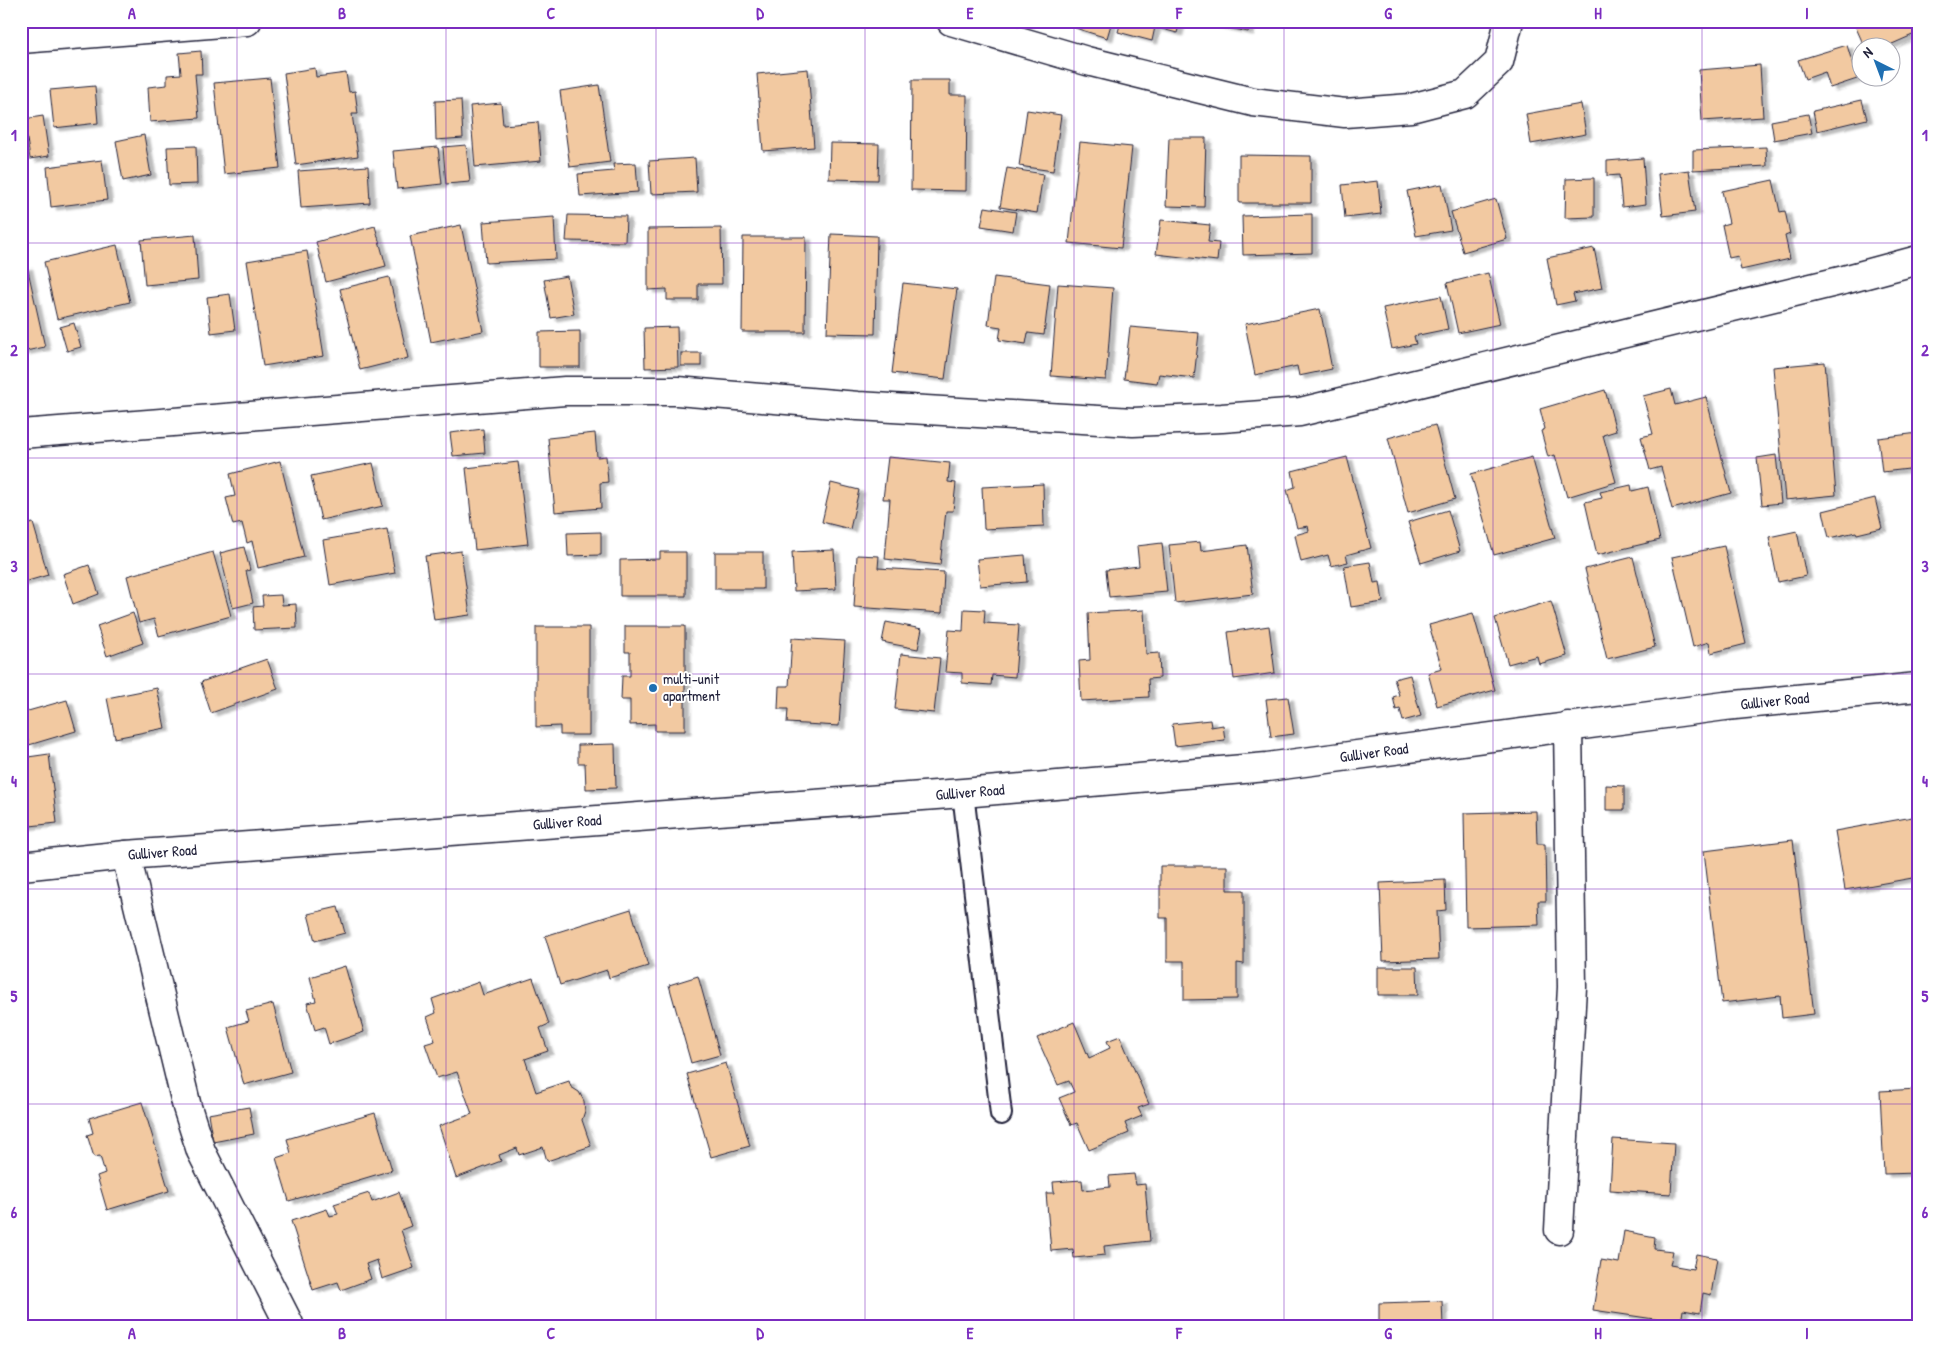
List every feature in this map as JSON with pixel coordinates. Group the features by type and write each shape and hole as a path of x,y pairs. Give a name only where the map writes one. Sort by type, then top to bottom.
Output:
{"street":[{"path":"21,39 247,21"},
{"path":"951,21 1087,61 1253,102 1345,113 1410,108 1465,94 1499,62 1509,21"},
{"path":"21,434 565,391 677,391 858,406 1133,422 1300,412 1844,280 1918,260"},
{"name":"Gulliver Road","path":"21,866 126,855 963,793 1268,767 1725,706 1918,687"},
{"path":"1559,1230 1572,987 1568,726"},
{"path":"126,855 187,1107 201,1151 289,1324"}],"lane":[{"path":"963,793 1001,1114"}],"building":[{"path":"1077,21 1112,21 1107,38 1075,28"},
{"path":"1121,21 1180,21 1177,33 1155,27 1152,41 1118,32"},
{"path":"1211,21 1251,21 1248,32 1211,24"},
{"path":"1853,21 1912,21 1917,33 1902,40 1902,38 1861,38"},
{"path":"1847,45 1852,62 1852,81 1830,88 1825,72 1805,79 1798,60"},
{"path":"201,51 202,74 195,74 199,118 150,122 148,87 167,85 167,75 181,74 179,53"},
{"path":"1760,65 1763,117 1702,121 1699,70"},
{"path":"315,68 316,77 346,73 349,92 355,91 358,114 352,114 358,156 296,165 284,73"},
{"path":"808,69 814,147 763,151 757,74"},
{"path":"270,78 280,168 224,174 214,83"},
{"path":"912,80 950,80 950,95 967,95 966,191 911,190"},
{"path":"599,85 610,162 570,167 560,91"},
{"path":"95,86 98,123 54,128 50,90"},
{"path":"461,100 463,138 436,140 435,101"},
{"path":"1862,100 1867,119 1817,131 1813,111"},
{"path":"501,103 503,125 538,122 541,161 475,167 470,106"},
{"path":"1581,104 1586,134 1531,144 1526,114"},
{"path":"1027,110 1061,115 1053,171 1019,166"},
{"path":"1808,114 1812,133 1774,140 1771,121"},
{"path":"43,116 49,156 30,159 24,119"},
{"path":"144,135 151,175 123,181 116,141"},
{"path":"1169,138 1206,138 1204,207 1166,206"},
{"path":"1080,142 1132,147 1121,248 1069,243"},
{"path":"830,143 879,144 878,180 829,179"},
{"path":"466,145 470,182 446,184 443,147"},
{"path":"196,146 197,184 169,185 167,147"},
{"path":"438,147 442,184 397,189 393,151"},
{"path":"1766,147 1767,166 1693,170 1693,150"},
{"path":"1239,155 1311,156 1311,203 1239,203"},
{"path":"695,158 697,192 651,194 649,161"},
{"path":"1643,158 1646,204 1622,207 1619,175 1607,176 1607,161"},
{"path":"102,160 107,200 51,207 47,167"},
{"path":"636,163 638,192 580,196 578,174 614,171 613,164"},
{"path":"368,166 370,203 301,208 298,171"},
{"path":"1007,168 1043,174 1037,213 1000,207"},
{"path":"1689,170 1695,212 1663,216 1658,174"},
{"path":"1594,178 1594,217 1565,218 1566,179"},
{"path":"1773,180 1780,212 1785,211 1790,234 1785,236 1790,259 1741,270 1738,256 1729,258 1722,225 1729,223 1722,191"},
{"path":"1378,181 1381,214 1345,218 1342,185"},
{"path":"1442,184 1451,230 1416,236 1407,191"},
{"path":"1496,199 1507,239 1463,252 1451,212"},
{"path":"985,207 1016,212 1013,231 981,226"},
{"path":"1312,214 1312,253 1243,255 1242,216"},
{"path":"568,215 626,216 625,242 566,241"},
{"path":"554,217 556,259 486,263 483,222"},
{"path":"1161,220 1210,225 1208,242 1219,243 1217,261 1156,254"},
{"path":"461,225 483,331 431,342 410,236"},
{"path":"375,226 386,266 326,282 316,242"},
{"path":"721,228 722,284 698,284 698,300 667,300 667,289 648,290 648,229"},
{"path":"831,234 877,236 875,334 827,333"},
{"path":"195,235 198,280 145,285 141,240"},
{"path":"743,237 806,237 805,332 742,332"},
{"path":"117,245 130,302 57,319 44,262"},
{"path":"1594,248 1602,288 1573,294 1575,301 1556,305 1547,258"},
{"path":"307,251 324,356 263,366 247,261"},
{"path":"27,266 45,347 21,352 21,268"},
{"path":"1488,273 1500,324 1458,333 1447,283"},
{"path":"567,276 574,314 551,318 544,280"},
{"path":"389,277 408,358 360,370 340,289"},
{"path":"994,277 1050,284 1044,335 1028,333 1026,344 999,340 1001,327 988,325"},
{"path":"903,283 957,289 945,379 892,373"},
{"path":"1058,284 1113,288 1106,380 1051,376"},
{"path":"230,294 235,330 211,333 207,297"},
{"path":"1441,296 1448,329 1414,336 1416,344 1392,349 1383,308"},
{"path":"1320,309 1332,369 1299,376 1297,366 1255,375 1245,324"},
{"path":"74,323 81,347 67,351 60,327"},
{"path":"677,327 678,367 645,368 644,328"},
{"path":"1130,327 1199,333 1194,378 1159,374 1157,383 1124,379"},
{"path":"580,331 580,367 539,367 539,332"},
{"path":"681,353 701,353 701,366 681,366"},
{"path":"1825,362 1836,495 1785,500 1773,367"},
{"path":"1671,389 1675,405 1706,397 1731,493 1672,509 1661,467 1650,470 1641,437 1653,434 1643,396"},
{"path":"1605,390 1616,431 1603,435 1616,482 1567,497 1555,455 1548,457 1541,431 1545,429 1540,409"},
{"path":"1435,425 1455,499 1408,513 1388,438"},
{"path":"483,429 485,453 453,456 450,433"},
{"path":"595,433 597,457 606,456 608,482 600,483 601,508 555,512 548,438"},
{"path":"1918,433 1918,468 1882,472 1878,438"},
{"path":"1776,455 1781,503 1762,505 1757,458"},
{"path":"888,457 950,463 948,482 956,483 953,511 946,511 940,565 885,559 890,499 883,499"},
{"path":"1347,457 1371,548 1346,555 1348,562 1331,566 1328,555 1301,562 1295,535 1309,531 1308,526 1297,528 1287,490 1295,487 1292,471"},
{"path":"1532,457 1555,538 1494,555 1471,474"},
{"path":"280,461 304,557 258,568 252,541 247,543 242,523 233,525 226,498 235,496 230,474"},
{"path":"518,462 528,544 475,550 466,468"},
{"path":"373,463 383,506 321,520 311,476"},
{"path":"831,483 859,490 850,529 822,522"},
{"path":"1043,484 1044,526 984,529 982,487"},
{"path":"1631,485 1632,491 1648,487 1660,540 1597,555 1585,502 1602,498 1600,492"},
{"path":"1875,498 1882,528 1829,538 1823,511"},
{"path":"1448,510 1460,551 1421,563 1408,522"},
{"path":"33,523 48,575 21,583 21,526"},
{"path":"387,529 395,573 330,585 323,540"},
{"path":"1797,531 1806,576 1778,582 1769,537"},
{"path":"601,532 601,555 568,556 567,533"},
{"path":"1200,542 1201,551 1247,545 1253,594 1175,603 1169,545"},
{"path":"1162,543 1167,592 1109,597 1106,570 1139,566 1137,546"},
{"path":"1724,546 1746,644 1711,653 1709,642 1693,647 1672,557"},
{"path":"244,547 250,570 246,571 253,603 233,608 220,553"},
{"path":"834,550 836,589 794,591 792,552"},
{"path":"461,551 470,615 434,620 425,556"},
{"path":"213,552 231,616 159,636 154,619 139,623 127,576"},
{"path":"660,552 686,552 686,596 620,596 620,560 660,559"},
{"path":"715,552 763,552 763,589 715,589"},
{"path":"857,555 879,556 878,568 944,572 942,613 854,607"},
{"path":"1025,555 1027,582 980,586 977,559"},
{"path":"1633,557 1655,647 1607,659 1585,569"},
{"path":"1370,562 1374,583 1380,582 1383,602 1351,607 1344,566"},
{"path":"89,565 99,594 73,604 63,574"},
{"path":"281,595 282,605 296,604 297,628 254,630 253,607 263,606 262,596"},
{"path":"1551,601 1567,656 1539,664 1537,656 1508,664 1495,618"},
{"path":"964,609 985,610 984,623 1019,625 1015,677 992,675 991,685 962,683 962,673 945,672 949,630 963,631"},
{"path":"1144,610 1146,654 1159,653 1160,678 1148,679 1149,697 1081,701 1079,661 1090,660 1088,613"},
{"path":"133,613 143,643 107,656 97,626"},
{"path":"1473,613 1495,690 1437,706 1428,673 1442,669 1429,625"},
{"path":"886,622 922,629 918,649 882,642"},
{"name":"multi-unit apartment","path":"625,626 685,626 685,731 655,731 655,724 630,725 630,700 621,700 622,676 630,676 630,652 625,652"},
{"path":"1269,626 1275,673 1234,679 1228,632"},
{"path":"536,627 589,627 589,735 560,735 560,726 536,727"},
{"path":"792,638 845,641 839,726 787,723 788,709 778,709 779,686 789,686"},
{"path":"901,654 940,658 934,713 895,709"},
{"path":"267,659 278,689 211,713 201,682"},
{"path":"1410,675 1421,716 1403,721 1400,709 1396,710 1393,697 1399,695 1394,679"},
{"path":"157,688 165,728 115,738 107,698"},
{"path":"1288,697 1294,734 1271,737 1266,699"},
{"path":"67,700 76,731 29,745 21,713"},
{"path":"1210,720 1211,727 1223,725 1225,740 1175,746 1172,724"},
{"path":"615,744 616,788 586,789 585,763 578,763 578,745"},
{"path":"49,754 57,823 21,827 21,758"},
{"path":"1606,785 1624,786 1624,810 1606,810"},
{"path":"1536,811 1537,844 1545,844 1546,901 1538,901 1539,925 1466,927 1464,813"},
{"path":"1918,816 1918,877 1845,890 1835,831"},
{"path":"1793,840 1814,1014 1782,1018 1780,996 1722,1003 1704,851"},
{"path":"1160,866 1227,866 1227,890 1244,890 1244,964 1237,963 1237,999 1184,1000 1184,961 1167,961 1167,918 1160,918"},
{"path":"1445,880 1446,910 1437,911 1439,959 1383,961 1380,883"},
{"path":"338,907 345,933 315,941 308,914"},
{"path":"631,909 648,966 609,978 607,970 560,985 545,936"},
{"path":"345,966 364,1032 329,1044 324,1027 315,1030 307,1003 316,1001 310,977"},
{"path":"1378,967 1417,967 1418,995 1378,995"},
{"path":"698,976 720,1055 691,1063 669,985"},
{"path":"533,978 549,1024 540,1028 548,1051 525,1059 536,1092 569,1081 571,1087 579,1092 584,1101 585,1111 582,1120 591,1146 547,1161 543,1147 519,1155 517,1148 499,1155 501,1161 456,1178 439,1126 472,1114 457,1072 437,1078 425,1044 435,1041 427,1017 436,1013 432,999 479,982 483,995"},
{"path":"273,1004 291,1072 244,1085 228,1027 249,1021 246,1011"},
{"path":"1074,1022 1089,1058 1110,1048 1107,1041 1120,1036 1149,1104 1138,1108 1142,1116 1125,1123 1129,1133 1089,1150 1077,1123 1071,1125 1059,1098 1074,1092 1069,1081 1058,1085 1037,1038"},
{"path":"726,1063 750,1146 711,1157 687,1074"},
{"path":"1918,1089 1918,1173 1884,1174 1880,1091"},
{"path":"142,1102 169,1191 107,1210 97,1176 105,1173 100,1156 94,1157 87,1135 93,1133 89,1118"},
{"path":"249,1107 254,1134 213,1142 208,1114"},
{"path":"375,1113 392,1170 289,1201 276,1158 291,1153 287,1139"},
{"path":"1613,1139 1674,1143 1671,1194 1610,1190"},
{"path":"1134,1174 1136,1185 1145,1184 1150,1241 1104,1246 1105,1255 1074,1258 1073,1249 1051,1251 1046,1193 1054,1193 1053,1182 1082,1180 1083,1190 1110,1187 1109,1176"},
{"path":"399,1192 411,1226 401,1230 414,1268 382,1279 377,1260 366,1264 371,1279 341,1290 338,1282 313,1290 291,1221 327,1209 330,1216 338,1214 334,1204 369,1193 372,1202"},
{"path":"1624,1231 1655,1237 1654,1249 1673,1251 1670,1265 1693,1269 1696,1254 1717,1258 1711,1295 1703,1293 1700,1313 1683,1310 1681,1323 1593,1310 1601,1260 1619,1263"},
{"path":"1442,1301 1443,1326 1379,1326 1379,1303"}],"place":[{"name":"multi-unit apartment","path":"653,688"}]}
